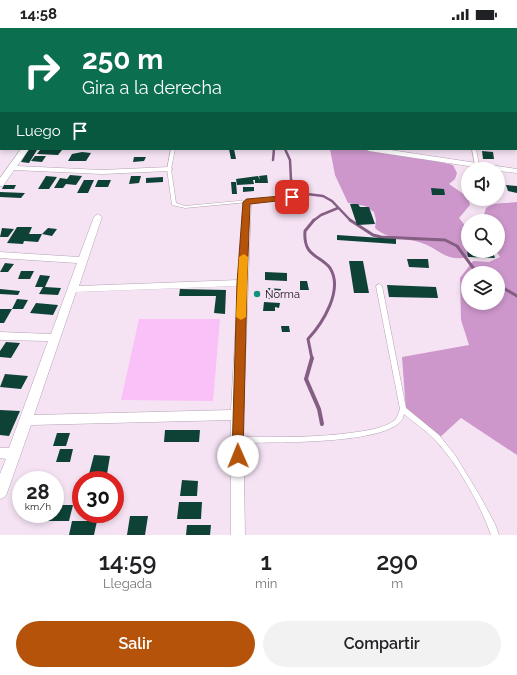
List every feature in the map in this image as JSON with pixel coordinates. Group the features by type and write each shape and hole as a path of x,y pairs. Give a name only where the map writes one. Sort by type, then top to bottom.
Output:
{"street":[{"path":"0,184 24,150"},
{"path":"375,150 461,163"},
{"path":"12,168 102,172 170,170"},
{"path":"505,169 517,171"},
{"path":"238,535 237,416 242,283 247,202"},
{"path":"0,493 98,217"},
{"path":"0,255 82,260"},
{"path":"72,289 242,283"},
{"path":"0,336 55,338"},
{"path":"26,420 237,416"},
{"path":"0,453 14,454"}],"lane":[{"path":"174,150 170,170 174,204 185,207 292,197"},
{"path":"474,150 476,162"},
{"path":"237,440 354,436 393,425 399,421 403,410 379,286"},
{"path":"403,410 436,437 448,451 482,507 495,535"}],"shaded area":[{"path":"330,150 389,150 453,165 457,173 455,179 449,184 461,192 461,206 469,206 459,218 461,220 461,258 444,255 430,247 414,241 387,235 375,228 376,220 374,212 365,206 348,203 335,175"},
{"path":"517,202 517,455 461,418 437,440 406,411 402,357 469,345 461,320 460,278 461,277 461,310 505,310 505,266 469,266 473,261 489,262 498,258 505,258 505,214 484,214 486,208 490,206 505,206 505,203"},
{"path":"139,319 220,319 213,401 121,400"}],"building":[{"path":"28,150 37,150 29,163 21,162"},
{"path":"40,150 62,150 58,155 37,154"},
{"path":"229,150 234,150 236,159 231,159"},
{"path":"482,151 493,152 494,159 483,159"},
{"path":"82,152 91,153 86,161 68,161 72,154"},
{"path":"35,156 46,156 42,162 31,161"},
{"path":"134,157 146,157 144,161 133,162"},
{"path":"70,175 82,176 76,185 66,184 63,188 54,188 60,178 67,179"},
{"path":"267,175 268,183 255,183 255,180 253,180 254,184 237,185 236,179 258,176 260,180 259,176"},
{"path":"46,176 57,177 49,189 38,189"},
{"path":"131,176 141,176 139,183 129,184"},
{"path":"163,177 163,182 146,183 146,178"},
{"path":"84,180 94,180 88,193 77,193"},
{"path":"98,180 111,180 108,187 95,187"},
{"path":"231,182 236,182 237,194 232,194"},
{"path":"4,185 16,185 14,189 2,189"},
{"path":"506,185 517,186 517,193 508,191"},
{"path":"243,187 254,187 254,191 243,192"},
{"path":"431,188 444,189 445,195 432,195"},
{"path":"0,192 25,193 21,198 0,197"},
{"path":"350,204 358,204 360,207 369,207 375,224 357,225"},
{"path":"17,227 32,227 29,234 42,234 38,242 24,241 23,244 7,243"},
{"path":"2,228 14,229 8,237 0,237"},
{"path":"48,228 57,229 52,236 42,234"},
{"path":"337,235 396,239 396,244 337,240"},
{"path":"407,259 428,259 429,268 409,267"},
{"path":"349,261 363,261 369,293 354,293"},
{"path":"5,263 14,264 8,272 0,272"},
{"path":"21,271 34,271 30,279 18,279"},
{"path":"265,272 287,273 287,281 265,280"},
{"path":"40,275 50,276 45,287 61,288 58,295 39,294 43,287 35,287"},
{"path":"300,281 307,281 309,290 300,290"},
{"path":"387,285 436,287 438,298 389,297"},
{"path":"268,288 281,289 281,291 277,291 276,294 274,294 273,299 267,299"},
{"path":"0,289 20,291 18,295 0,294"},
{"path":"180,289 226,290 225,314 214,313 216,296 179,296"},
{"path":"17,299 28,300 23,309 12,309"},
{"path":"264,302 280,303 279,308 275,307 275,311 263,311"},
{"path":"36,303 58,305 53,315 30,313"},
{"path":"0,309 12,309 4,323 0,323"},
{"path":"281,326 289,326 290,332 282,332"},
{"path":"6,342 20,343 11,358 0,357 0,351"},
{"path":"5,374 28,376 21,389 0,387"},
{"path":"0,410 20,411 9,436 0,435"},
{"path":"165,430 200,430 199,442 164,442"},
{"path":"57,433 70,433 66,446 53,446"},
{"path":"60,449 73,449 70,462 56,462"},
{"path":"94,455 110,456 108,471 90,471"},
{"path":"182,480 198,481 197,496 180,496"},
{"path":"179,502 202,502 201,519 177,519"},
{"path":"64,505 72,505 69,521 64,521"},
{"path":"130,516 148,516 145,535 127,535"},
{"path":"72,521 72,523 97,523 94,535 69,535"},
{"path":"187,525 211,525 210,535 186,535"}],"waterway":[{"path":"273,160 274,150"},
{"path":"285,150 290,160 291,180 307,194 323,196 332,201 350,220"},
{"path":"313,221 321,215 338,208"},
{"path":"350,220 373,235 381,237 445,240 457,246 472,266"},
{"path":"312,358 308,339 314,333 330,306 334,286 334,277 330,268 309,251 305,240 305,231 313,221"},
{"path":"505,289 517,296"},
{"path":"312,358 306,379 319,409 322,424"}],"slow traffic":[{"path":"241,317 244,257"}],"place":[{"name":"Norma","path":"257,294"}],"route":[{"path":"238,456 237,425 242,283 247,202 292,197"}]}
